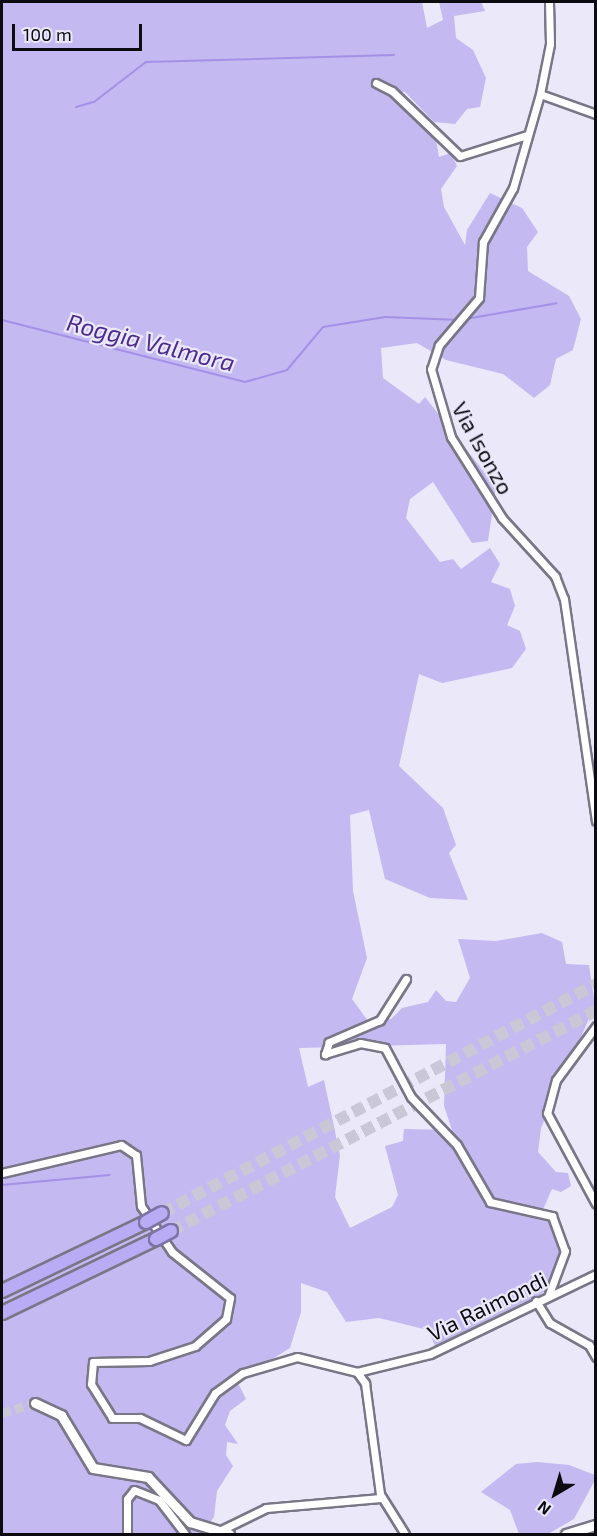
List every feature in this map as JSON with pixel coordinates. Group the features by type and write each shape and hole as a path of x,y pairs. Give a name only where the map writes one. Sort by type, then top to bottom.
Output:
{"highway":[{"path":"2,1291 162,1213"},
{"path":"2,1313 171,1231"}],"main road":[{"path":"34,1402 61,1415 93,1468 148,1477 190,1522 216,1533 229,1534"},
{"path":"566,1534 596,1525"}],"street":[{"name":"Via Isonzo","path":"549,2 550,44 540,94 513,188 483,242 479,298 435,352 432,383 451,436 489,498 555,576 573,641 582,736 596,821"},
{"path":"376,83 392,91 460,156 527,135"},
{"path":"540,94 596,114"},
{"path":"406,979 380,1020 329,1042 325,1054 360,1043 385,1048 411,1097 457,1145 490,1202 552,1216 565,1251 549,1294"},
{"path":"596,1026 556,1080 548,1113 596,1204"},
{"path":"2,1173 109,1147 129,1149 138,1165 141,1206 172,1252 230,1298 226,1319 195,1346 149,1360 93,1362 91,1384 112,1418 140,1418 186,1440 221,1386 252,1369 297,1357 357,1372 364,1383 381,1498 405,1534"},
{"name":"Via Raimondi","path":"357,1372 428,1355 549,1294 596,1274"},
{"path":"536,1301 550,1323 590,1345 596,1357"},
{"path":"127,1534 127,1499 134,1490 159,1500 185,1534"},
{"path":"216,1533 266,1508 381,1498"}],"shaded area":[{"path":"2,2 422,2 427,28 443,20 439,2 481,2 485,11 454,16 456,38 473,50 486,78 480,107 467,109 455,124 434,122 405,92 382,91 401,100 436,140 439,157 451,153 457,166 441,189 444,207 465,245 467,230 490,193 522,208 538,232 527,247 528,271 569,296 581,319 573,350 556,359 550,385 534,398 503,374 446,360 417,343 381,348 383,378 419,404 425,397 496,487 488,541 472,543 433,482 410,499 406,518 440,562 453,559 461,569 490,548 500,564 491,582 510,589 515,606 507,625 520,631 526,649 512,668 442,683 419,674 399,766 443,808 456,845 449,853 468,900 430,898 385,879 369,810 350,815 353,891 367,958 352,999 368,1021 391,1019 402,1008 428,1002 436,990 446,1001 456,1002 470,978 458,939 496,941 542,933 562,942 566,964 589,965 595,1005 541,1128 538,1152 556,1172 568,1173 571,1186 561,1192 552,1189 541,1214 556,1227 561,1255 547,1290 496,1324 436,1348 428,1330 379,1318 346,1322 327,1292 301,1283 301,1312 290,1348 237,1381 246,1399 230,1411 225,1425 238,1444 227,1442 226,1455 233,1466 217,1491 214,1517 202,1534 2,1534","holes":["446,1044 444,1106 452,1130 404,1129 403,1141 385,1146 398,1195 392,1207 350,1228 335,1197 340,1155 324,1080 308,1087 299,1048"]},
{"path":"537,1462 569,1465 595,1475 595,1480 574,1519 548,1534 519,1534 510,1510 481,1492 516,1464"}],"waterway":[{"path":"76,107 94,102 146,62 394,55"},
{"name":"Roggia Valmora","path":"2,320 245,382 287,370 323,327 385,317 460,320 557,303"},
{"path":"2,1185 110,1175"}],"tunnel":[{"path":"162,1213 596,984"},
{"path":"171,1231 596,1011"},
{"path":"2,1413 35,1403"}]}
